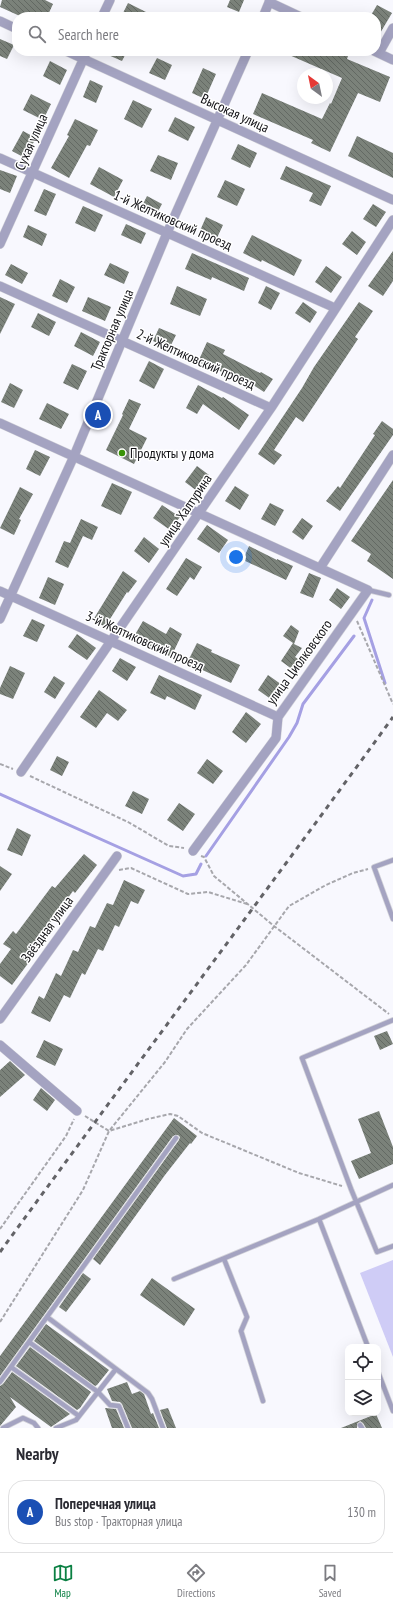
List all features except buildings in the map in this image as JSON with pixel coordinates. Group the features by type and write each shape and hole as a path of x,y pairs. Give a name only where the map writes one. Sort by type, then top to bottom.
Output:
{"street":[{"path":"104,12 110,0"},
{"path":"265,12 270,1 291,12"},
{"path":"0,21 12,26"},
{"path":"381,45 393,28"},
{"path":"381,54 393,60"},
{"name":"Сухая улица","path":"0,244 85,56"},
{"name":"Высокая улица","path":"87,56 219,121 393,200"},
{"name":"Тракторная улица","path":"0,619 74,456 168,233 219,121 246,56"},
{"name":"1-й Желтиковский проезд","path":"0,158 335,308"},
{"name":"улица Халтурина","path":"21,772 112,642 271,408 393,220"},
{"name":"2-й Желтиковский проезд","path":"0,286 271,408"},
{"path":"0,423 368,590"},
{"path":"320,568 393,455"},
{"name":"улица Циолковского","path":"193,851 276,738 278,717 368,590"},
{"name":"3-й Желтиковский проезд","path":"0,591 278,717"},
{"name":"Звёздная улица","path":"0,1019 117,856"},
{"path":"0,1045 77,1111"}],"lane":[{"path":"368,590 390,595"},
{"path":"393,860 374,867 393,919"},
{"path":"393,1020 302,1058 356,1202 377,1252 393,1246"},
{"path":"0,1382 176,1138"},
{"path":"174,1279 319,1219 393,1185"},
{"path":"319,1219 367,1344"},
{"path":"224,1259 247,1317 241,1331 263,1401"},
{"path":"47,1317 148,1393 152,1399 163,1428"},
{"path":"29,1342 98,1392 110,1405 120,1406 128,1428"},
{"path":"11,1367 79,1416"},
{"path":"56,1428 76,1420 116,1369"},
{"path":"381,1380 393,1411"},
{"path":"3,1428 23,1418 34,1423 38,1428"}],"path":[{"path":"359,614 357,621 393,704"},
{"path":"0,764 21,772 128,822 169,846 189,849 204,857 214,876 274,926 393,1017"},
{"path":"0,1322 83,1190 109,1131 165,1062 187,1029 246,965 290,906 326,885 346,876 374,867"},
{"path":"106,872 130,868 188,894 208,892 248,904"},
{"path":"0,1229 66,1136 77,1111 109,1131 170,1114 178,1116 202,1133 299,1173 351,1189"}],"shaded area":[{"path":"393,1260 393,1357 360,1273"}],"waterway":[{"path":"372,600 364,618 385,683"},
{"path":"206,856 289,737 297,723 303,704 354,636"},
{"path":"0,794 183,876 196,874 201,864"}],"railway":[{"path":"0,1252 393,717"}],"place":[{"name":"Поперечная улица","path":"98,415"},
{"name":"Продукты у дома","path":"122,453"}]}
